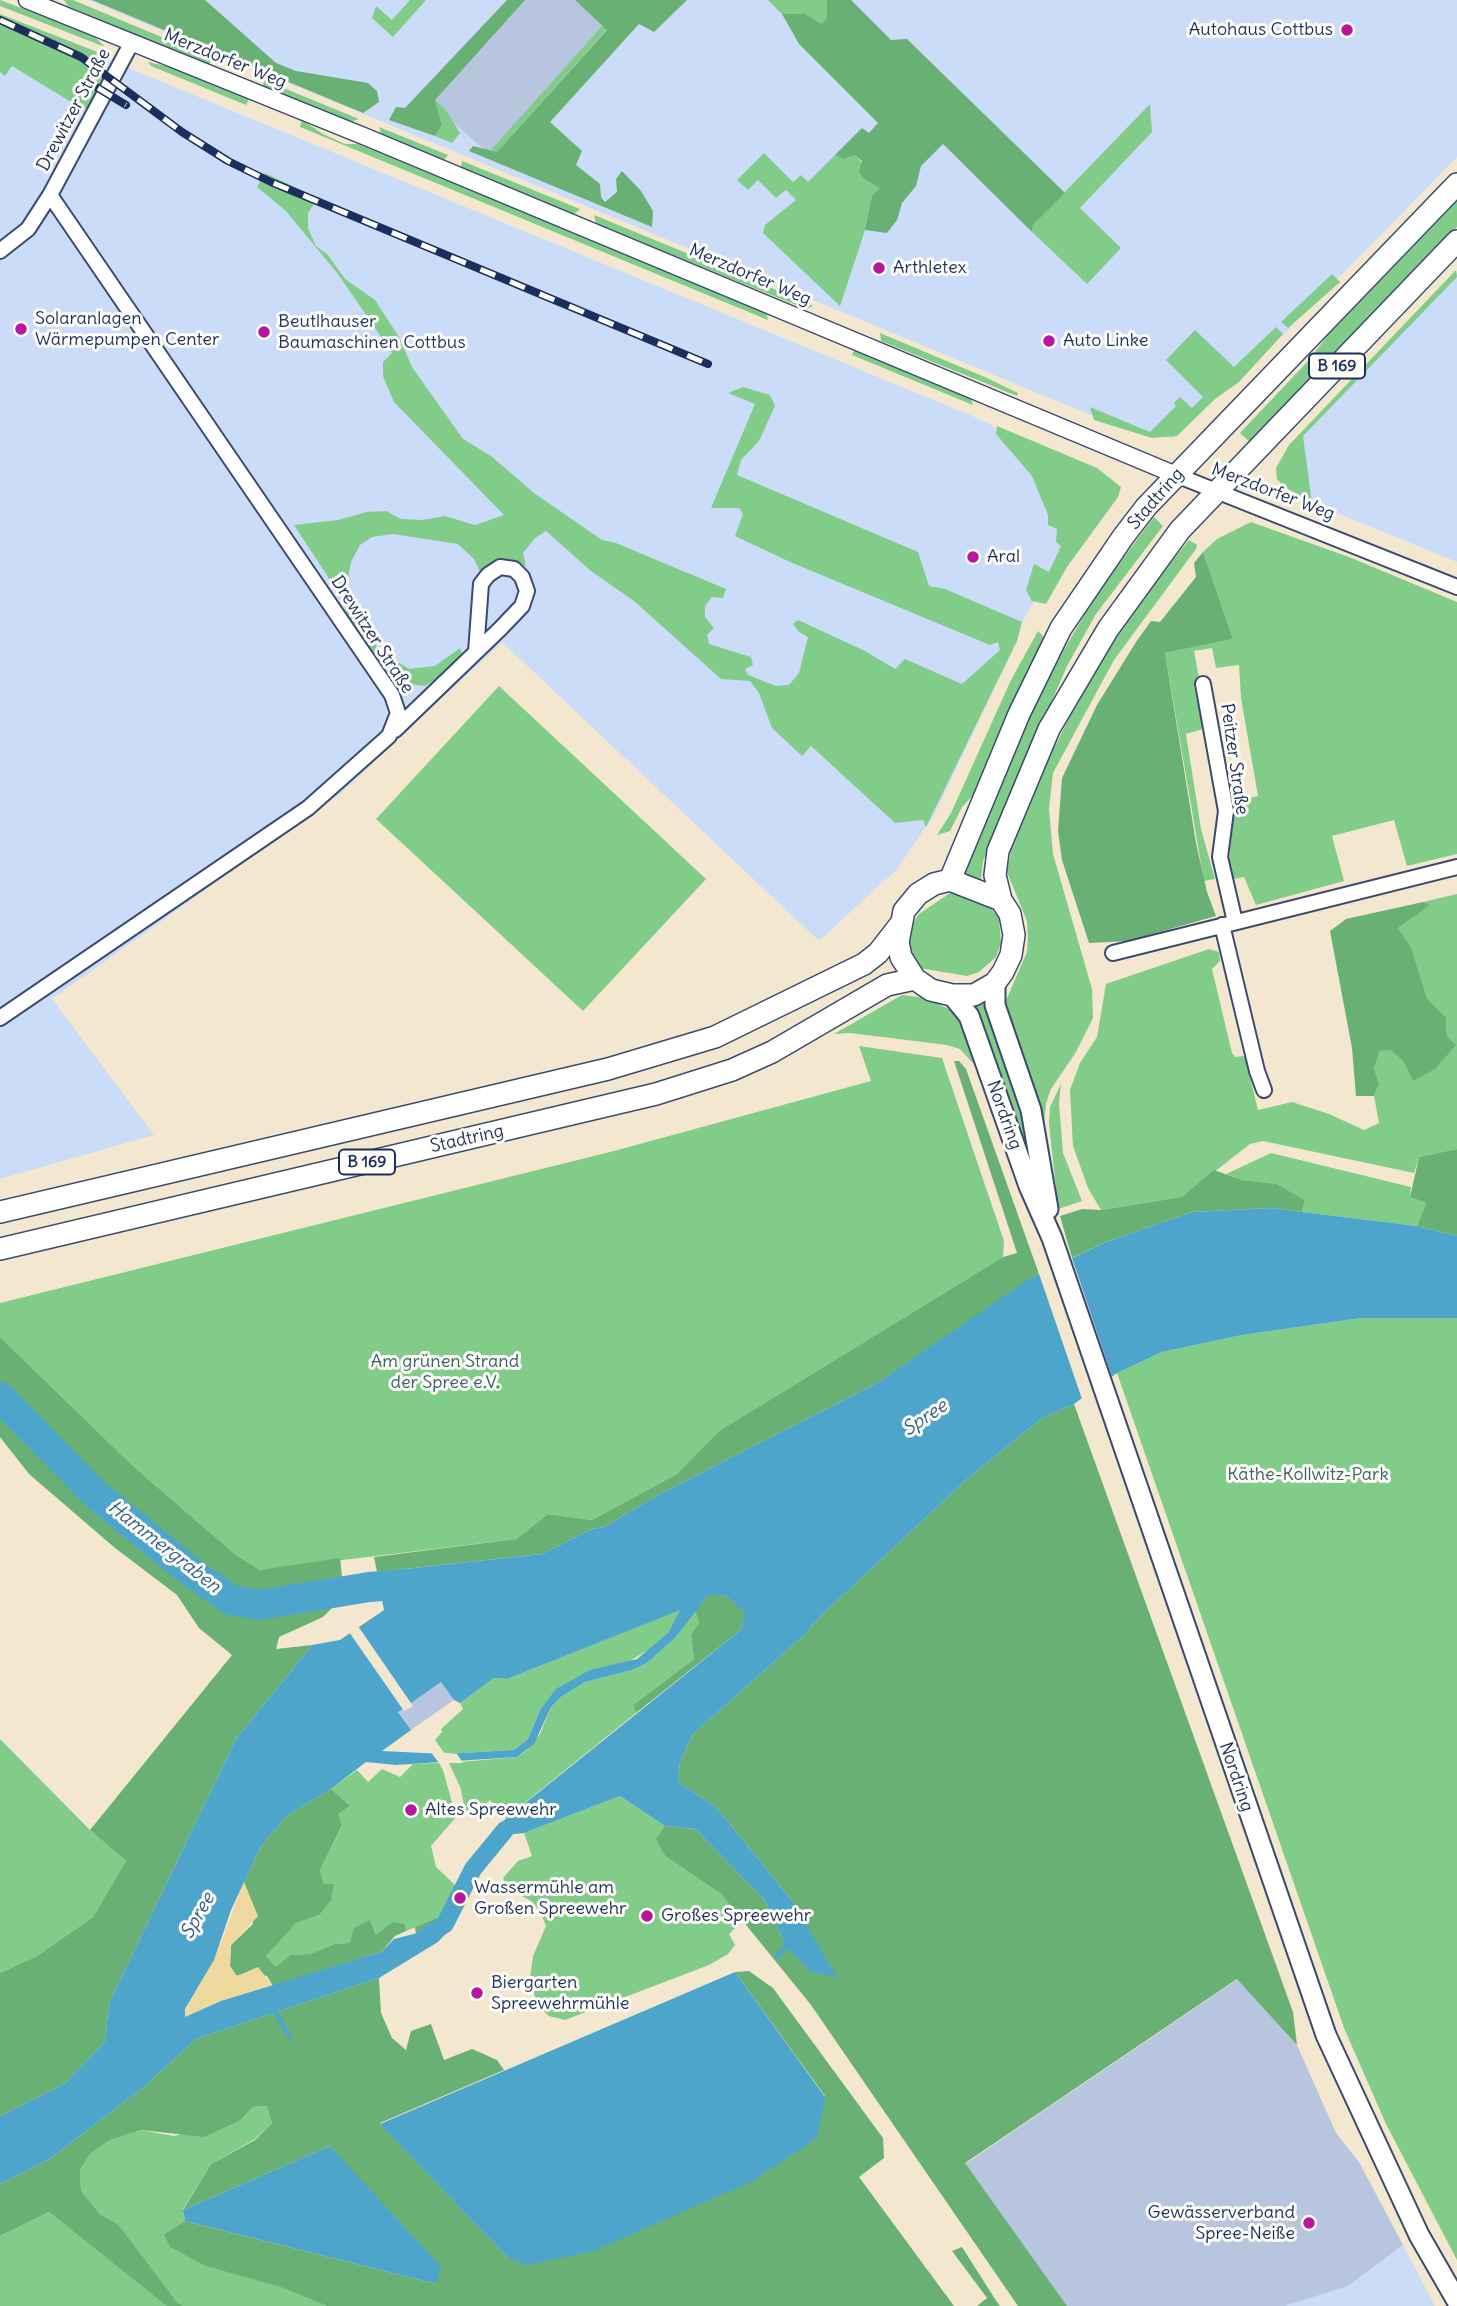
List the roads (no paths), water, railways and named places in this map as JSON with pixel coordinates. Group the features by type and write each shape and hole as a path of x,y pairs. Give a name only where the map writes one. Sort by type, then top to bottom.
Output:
{"main road":[{"name":"Stadtring","path":"0,1212 608,1069 715,1037 864,964 878,953 899,926 904,911 918,894 934,884 950,880 1019,714 1060,628 1146,507 1457,184"},
{"name":"B 169","path":"995,983 1011,955 1014,935 1010,914 1001,900 995,876 998,851 1049,729 1108,629 1181,530 1457,241"},
{"path":"950,880 1001,900"},
{"path":"899,926 901,957 915,979 931,990 952,995 974,995 995,983"},
{"name":"Stadtring","path":"0,1250 656,1094 742,1065 831,1020 887,985 915,979"},
{"name":"Nordring","path":"995,983 995,1005 1031,1110 1052,1238"},
{"name":"Nordring","path":"952,995 969,1016 1029,1186 1052,1238 1326,2035 1419,2235 1457,2301"}],"street":[{"name":"Merzdorfer Weg","path":"27,0 788,312 1217,492 1457,587"},
{"name":"Drewitzer Straße","path":"0,251 28,229 50,195 132,42"},
{"name":"Drewitzer Straße","path":"50,195 392,695 398,713 389,736"},
{"path":"0,1018 308,808 389,736 476,652 522,606 527,591 522,577 514,569 500,567 481,584 476,652"},
{"name":"Peitzer Straße","path":"1203,684 1226,811 1220,857 1228,923 1257,1071 1264,1090"},
{"path":"1113,953 1457,867"}],"water":[{"name":"Spree","path":"1270,1208 1417,1226 1457,1236 1457,1318 1361,1318 1242,1335 1162,1352 1117,1373 1074,1404 1042,1418 966,1480 824,1613 802,1637 693,1734 680,1762 678,1782 716,1807 790,1898 837,1977 811,1972 786,1946 764,1899 695,1829 665,1826 620,1796 524,1833 505,1835 491,1850 487,1846 498,1825 742,1629 744,1612 725,1595 708,1595 676,1637 647,1663 632,1670 585,1682 561,1697 551,1707 534,1744 517,1757 396,1765 366,1762 331,1789 288,1815 261,1846 231,1910 214,1960 185,2009 185,2017 221,2001 381,1952 394,1939 429,1930 442,1922 448,1931 438,1942 379,1978 196,2039 145,2086 51,2158 0,2184 0,2116 64,2084 105,2042 109,2003 236,1739 312,1645 340,1640 384,1610 380,1591 370,1593 368,1580 378,1578 377,1572 542,1554 592,1529 604,1527 660,1494 877,1383 1029,1279 1106,1242 1192,1212","holes":["680,1610 668,1633 637,1659 590,1670 556,1689 540,1710 528,1739 514,1750 445,1754 382,1751 411,1730 398,1712 441,1682 454,1700 460,1703 494,1678 507,1679"]},
{"path":"735,1972 825,2097 817,2138 753,2181 594,2251 526,2265 507,2257 380,2124"},
{"path":"330,2146 441,2267 436,2284 185,2221 183,2210"}],"waterway":[{"name":"Hammergraben","path":"0,1397 94,1493 191,1572 231,1600 260,1605 369,1587 408,1584"},
{"path":"425,1937 445,1924 473,1869 505,1830"},
{"path":"777,1957 786,1946"},
{"path":"273,2008 289,2036"}],"railway":[{"path":"0,20 81,57 182,132 228,161 271,182 708,364"},
{"path":"98,88 126,105"}],"place":[{"name":"Autohaus Cottbus","path":"1347,30"},
{"name":"Arthletex","path":"879,268"},
{"name":"Solaranlagen Wärmepumpen Center","path":"21,329"},
{"name":"Beutlhauser Baumaschinen Cottbus","path":"264,332"},
{"name":"Auto Linke","path":"1049,341"},
{"name":"Aral","path":"973,557"},
{"name":"Altes Spreewehr","path":"411,1810"},
{"name":"Wassermühle am Großen Spreewehr","path":"460,1898"},
{"name":"Großes Spreewehr","path":"647,1916"},
{"name":"Biergarten Spreewehrmühle","path":"477,1993"},
{"name":"Gewässerverband Spree-Neiße","path":"1309,2223"}],"park label":[{"name":"Am grünen Strand der Spree e.V.","path":"445,1372"},
{"name":"Käthe-Kollwitz-Park","path":"1308,1475"}]}
